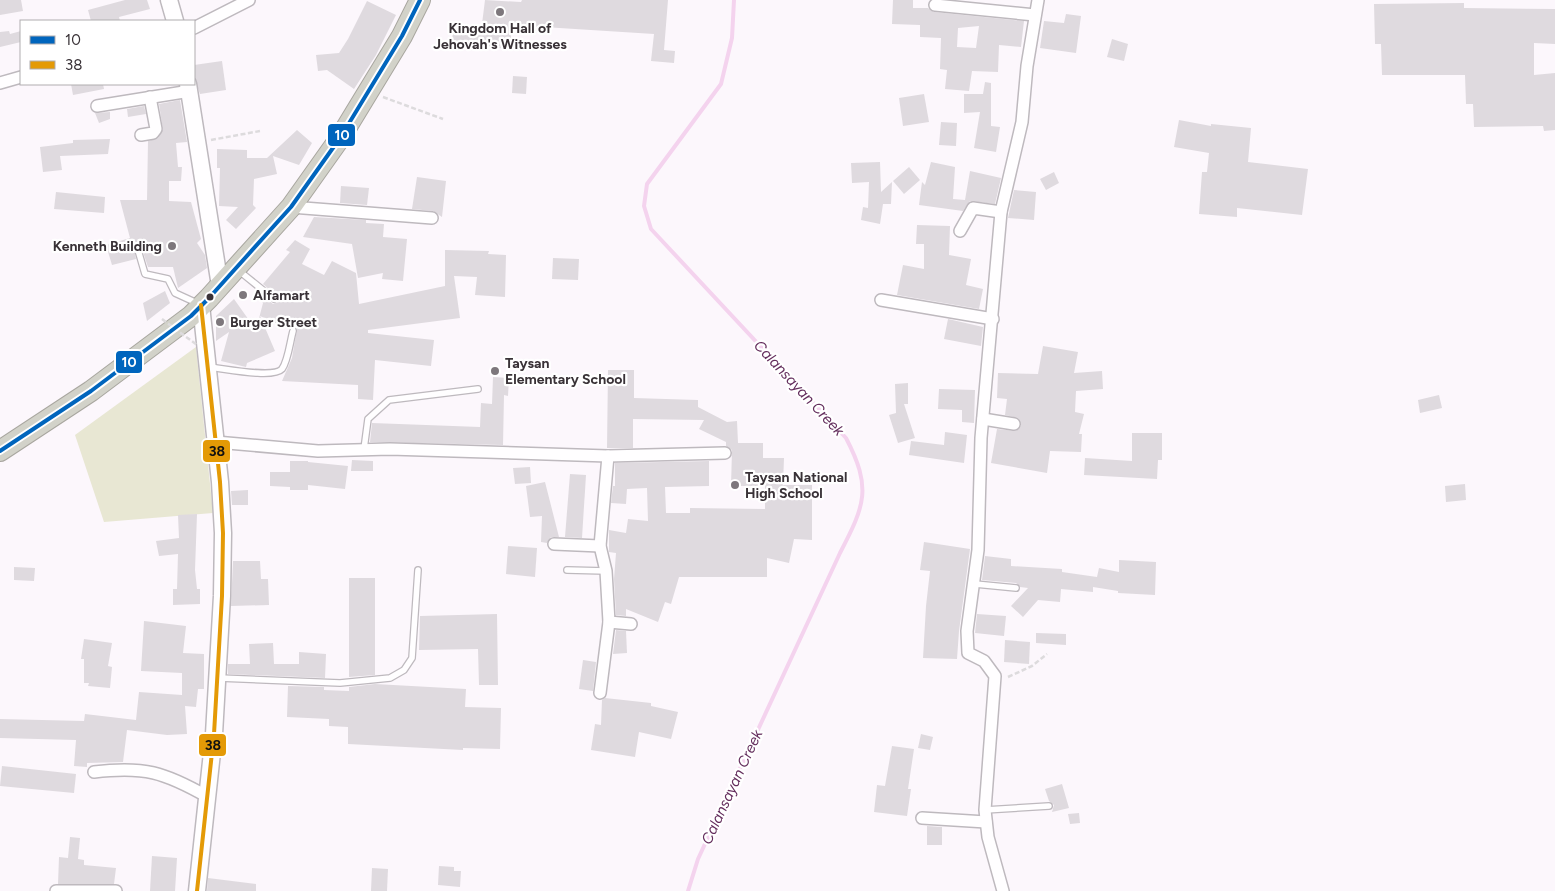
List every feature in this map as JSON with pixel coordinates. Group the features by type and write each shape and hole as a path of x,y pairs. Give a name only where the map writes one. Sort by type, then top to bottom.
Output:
{"highway":[{"path":"0,451 91,391 191,316 236,269 291,207 340,138 420,0"}],"street":[{"path":"169,0 175,20"},
{"path":"195,27 249,0"},
{"path":"1004,891 988,837 986,816 995,683 992,668 984,661 972,656 966,650 967,630 975,584 983,420 1001,212 1022,122 1027,66 1038,0"},
{"path":"935,5 1035,15"},
{"path":"0,83 20,77"},
{"path":"97,106 150,97 189,87 220,286"},
{"path":"142,135 153,133 156,129 150,97"},
{"path":"291,207 432,218"},
{"path":"960,230 973,208 1001,212"},
{"path":"881,300 993,319"},
{"path":"197,891 208,797 222,596 223,533 216,442 201,305"},
{"path":"983,420 1014,424"},
{"path":"216,442 318,451 364,449 608,456 725,453"},
{"path":"600,693 610,622 606,571 600,546 608,456"},
{"path":"554,544 600,546"},
{"path":"610,622 631,624"},
{"path":"94,772 124,768 153,772 175,778 208,797"},
{"path":"922,818 986,816"},
{"path":"56,891 116,891"}],"lane":[{"path":"138,250 145,274 168,279 175,293 201,305"},
{"path":"236,269 274,299"},
{"path":"208,367 266,374 277,372 282,368 293,331"},
{"path":"364,449 368,419 388,400 478,389"},
{"path":"216,678 340,683 390,678 404,670 412,658 418,570"},
{"path":"567,570 606,571"},
{"path":"975,584 1016,588"},
{"path":"986,816 1049,806"}],"path":[{"path":"368,92 443,119"},
{"path":"198,142 260,131"},
{"path":"162,319 197,345"},
{"path":"995,683 1032,666 1047,654"}],"green space":[{"path":"196,347 213,513 104,522 75,435"}],"building":[{"path":"0,0 21,0 23,11 0,15"},
{"path":"125,0 147,0 150,9 119,17 120,20 91,20 88,10"},
{"path":"485,0 521,2 522,0 668,0 664,50 675,51 674,63 651,61 654,34 512,25 510,49 452,44 453,30 481,32"},
{"path":"893,0 913,0 913,8 928,8 934,12 1024,21 1021,47 999,45 998,72 972,71 969,91 945,89 947,70 940,69 941,38 920,37 920,25 892,24","holes":["979,26 976,48 957,47 958,28"]},
{"path":"367,1 396,15 376,55 354,89 327,70 318,71 316,55 339,53"},
{"path":"1464,3 1464,8 1555,9 1555,44 1534,43 1534,75 1555,73 1555,130 1544,131 1543,126 1474,127 1473,104 1466,104 1465,75 1382,75 1381,44 1375,44 1374,4"},
{"path":"1066,14 1081,16 1076,53 1040,48 1044,21 1064,23"},
{"path":"9,31 10,34 20,31 20,42 0,47 0,32"},
{"path":"1112,39 1128,44 1124,61 1107,57"},
{"path":"222,61 226,90 200,94 195,80 195,65"},
{"path":"513,76 527,77 526,94 512,93"},
{"path":"985,82 991,83 991,126 1000,127 996,152 974,148 980,112 964,113 964,94 983,94"},
{"path":"71,85 103,85 104,89 73,95"},
{"path":"924,94 929,122 903,126 899,98"},
{"name":"Kenneth Building","path":"180,100 187,142 176,143 178,167 182,167 181,181 169,181 169,201 191,202 201,239 197,243 205,255 207,268 178,288 173,267 148,267 141,246 137,245 134,248 136,259 112,265 106,245 130,238 120,200 147,200 148,141 158,138 163,130 159,104"},
{"path":"144,106 146,114 128,117 127,109"},
{"path":"110,112 110,119 99,123 95,113"},
{"path":"1179,120 1211,126 1211,124 1251,128 1248,162 1308,169 1302,215 1237,208 1237,217 1199,214 1202,172 1207,172 1209,153 1174,147"},
{"path":"941,122 957,123 956,146 939,145"},
{"path":"297,130 312,143 299,165 273,156 277,174 254,179 253,205 256,208 236,229 226,220 238,207 219,206 220,168 217,168 217,149 247,150 247,158 267,158"},
{"path":"110,139 108,154 60,156 62,170 43,172 40,147 73,143 73,140"},
{"path":"880,162 881,192 892,182 891,204 883,204 880,224 861,220 863,207 868,208 869,182 852,183 851,163"},
{"path":"931,162 955,167 953,199 965,200 970,171 1001,178 995,204 970,201 963,211 919,205 922,182 925,185"},
{"path":"909,167 920,180 904,194 893,181"},
{"path":"1054,172 1059,183 1046,190 1040,179"},
{"path":"417,177 446,181 442,217 433,211 412,209"},
{"path":"341,186 369,188 367,205 340,203"},
{"path":"1014,190 1036,192 1034,220 1008,218"},
{"path":"56,192 105,197 104,213 54,209"},
{"path":"314,217 366,220 366,223 384,224 383,237 407,239 403,281 382,279 383,273 358,278 352,244 303,237"},
{"path":"917,225 950,226 949,255 971,259 966,285 983,289 979,309 897,295 903,265 924,269 924,244 916,244"},
{"path":"295,240 310,249 302,264 324,275 332,261 356,273 359,304 445,286 445,250 489,251 488,254 506,255 505,297 475,295 477,277 454,276 460,318 368,330 368,333 434,340 431,366 375,360 373,400 358,399 358,385 282,381 292,358 297,329 294,326 289,329 260,316 275,351 247,363 246,367 221,361 229,332 216,341 216,316 234,299 256,330 263,303 255,293 257,291 273,304 278,302 277,296 263,284 290,252 286,250"},
{"path":"553,258 579,259 578,280 552,279"},
{"path":"165,291 170,303 147,321 143,303"},
{"path":"948,319 983,327 981,346 944,339"},
{"path":"1043,346 1078,352 1074,373 1102,371 1103,389 1076,391 1075,412 1084,414 1079,434 1082,434 1081,452 1050,451 1047,473 991,463 997,429 1016,431 1021,425 1018,418 1005,415 1007,399 997,398 998,373 1038,374"},
{"path":"608,370 634,370 634,398 698,400 698,407 727,422 737,421 738,443 763,443 763,458 784,458 783,485 812,485 812,540 794,539 789,563 767,558 767,577 679,577 671,604 665,602 658,622 626,609 626,616 616,615 614,579 616,553 609,552 609,530 626,533 628,519 648,521 647,488 627,489 626,504 611,503 613,486 615,486 615,463 709,461 709,486 665,487 666,513 690,513 690,508 765,509 765,486 731,486 732,450 726,446 726,442 699,429 704,420 633,419 633,448 607,448"},
{"path":"493,377 509,378 508,396 504,395 503,445 370,442 372,423 480,427 481,403 492,404"},
{"path":"908,383 908,404 904,404 915,438 898,443 889,415 896,413 895,384"},
{"path":"939,389 975,390 974,423 962,422 962,410 938,409"},
{"path":"1439,395 1442,408 1420,413 1418,400"},
{"path":"945,432 967,435 964,463 909,455 911,441 944,445"},
{"path":"1132,433 1162,433 1162,460 1158,460 1157,479 1084,475 1085,458 1132,461"},
{"path":"352,460 373,461 373,471 351,471"},
{"path":"290,461 308,461 348,466 345,489 308,485 308,490 290,490 290,487 270,486 270,472 290,472"},
{"path":"530,467 531,483 515,484 513,468"},
{"path":"570,474 586,475 582,538 565,537"},
{"path":"545,482 559,537 551,537 547,543 541,542 542,516 530,517 526,486"},
{"path":"1465,484 1466,500 1446,502 1445,486"},
{"path":"248,490 248,505 232,505 231,491"},
{"path":"197,514 195,570 197,589 200,589 200,604 173,605 173,589 177,589 178,554 159,556 156,541 179,538 178,515"},
{"path":"924,542 970,549 957,659 923,658 930,571 920,570"},
{"path":"508,546 537,548 535,577 506,574"},
{"path":"985,556 1011,559 1011,566 1062,569 1062,572 1097,577 1099,568 1119,572 1119,560 1156,562 1155,595 1118,593 1118,591 1093,587 1093,592 1061,589 1060,602 1038,600 1023,617 1011,606 1028,588 1020,587 1016,583 982,580"},
{"path":"233,561 260,561 261,579 268,579 269,605 231,606"},
{"path":"14,567 35,568 34,581 14,580"},
{"path":"349,578 375,578 375,675 349,677"},
{"path":"497,614 498,685 479,685 478,649 419,650 420,616"},
{"path":"977,614 1006,616 1004,636 975,633"},
{"path":"144,621 186,626 183,653 204,654 204,689 198,689 196,707 185,706 187,734 167,735 127,730 123,762 87,763 87,767 74,766 76,740 0,738 0,719 84,721 85,714 136,720 139,692 182,695 182,673 141,671"},
{"path":"616,630 626,631 627,653 613,654"},
{"path":"1036,633 1066,634 1066,645 1036,643"},
{"path":"84,639 112,643 108,666 112,667 110,688 88,686 89,683 84,683 84,659 81,659"},
{"path":"1005,640 1030,642 1029,664 1004,662"},
{"path":"273,643 274,664 299,664 299,652 326,654 325,678 228,674 228,664 250,664 249,644"},
{"path":"583,660 596,662 593,691 579,689"},
{"path":"375,684 466,689 465,707 501,708 500,749 463,748 463,750 348,744 348,727 329,726 329,719 287,717 288,686 324,687 324,690 349,691 349,687"},
{"path":"605,698 651,703 651,706 678,712 671,739 639,732 635,757 591,750 595,724 601,725 602,700"},
{"path":"921,734 933,737 930,750 918,748"},
{"path":"892,746 914,749 908,789 911,789 907,816 874,812 877,785 885,786"},
{"path":"2,766 76,774 74,793 0,786"},
{"path":"1062,784 1069,808 1052,812 1054,805 1049,801 1045,789"},
{"path":"1079,813 1080,823 1070,824 1068,814"},
{"path":"927,826 942,827 942,845 927,845"},
{"path":"70,837 80,838 78,859 84,860 84,865 116,868 114,884 58,884 59,857 68,858"},
{"path":"152,856 177,858 175,891 150,891"},
{"path":"439,866 454,867 454,871 461,871 460,887 438,885"},
{"path":"372,868 388,869 387,891 371,891"},
{"path":"208,878 256,884 256,891 207,891"}],"waterway":[{"name":"Calansayan Creek","path":"688,891 698,859 855,522 862,496 860,470 846,438 651,229 644,206 647,184 721,84 732,38 734,0"}],"transit line":[{"name":"10","path":"0,451 91,391 191,316 209,298 291,207 340,138 402,36 420,0"},
{"name":"38","path":"197,891 214,734 222,596 223,533 220,482 201,305"}],"place":[{"name":"Kingdom Hall of Jehovah's Witnesses","path":"500,12"},
{"name":"Kenneth Building","path":"172,246"},
{"name":"Alfamart","path":"243,295"},
{"name":"Burger Street","path":"220,322"},
{"name":"Taysan Elementary School","path":"495,371"},
{"name":"Taysan National High School","path":"735,485"}]}
